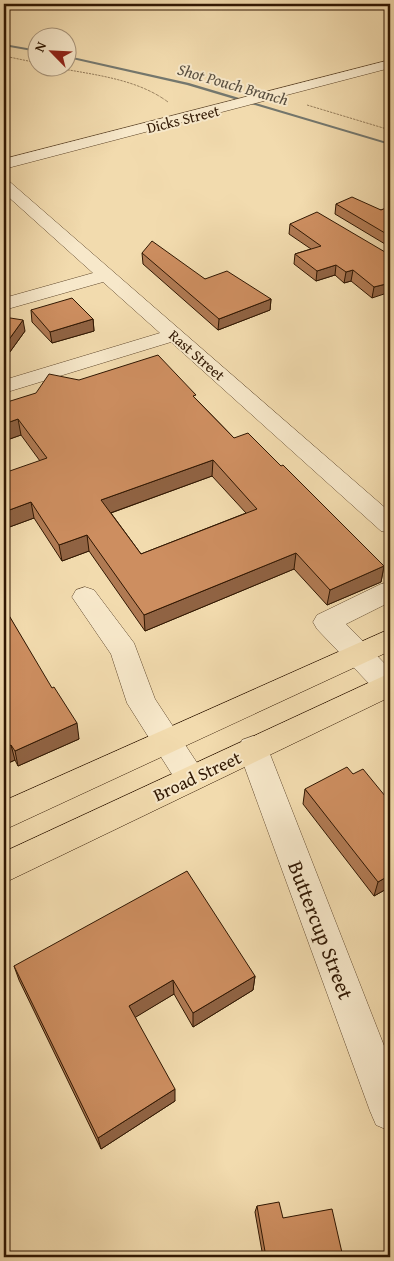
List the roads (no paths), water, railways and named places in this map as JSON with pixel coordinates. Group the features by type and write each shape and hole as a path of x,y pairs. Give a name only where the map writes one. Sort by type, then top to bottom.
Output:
{"main road":[{"path":"4,816 390,638"},
{"name":"Broad Street","path":"4,868 389,684"}],"street":[{"name":"Dicks Street","path":"4,164 390,64"},
{"name":"Rast Street","path":"4,185 390,525"},
{"path":"4,304 106,275"},
{"path":"4,387 174,335"},
{"path":"389,684 327,622 390,591"},
{"path":"85,597 124,651 142,703 192,778"},
{"name":"Buttercup Street","path":"252,749 390,1111"}],"waterway":[{"name":"Shot Pouch Branch","path":"4,45 28,49"},
{"name":"Shot Pouch Branch","path":"78,59 188,84 390,144"}]}
